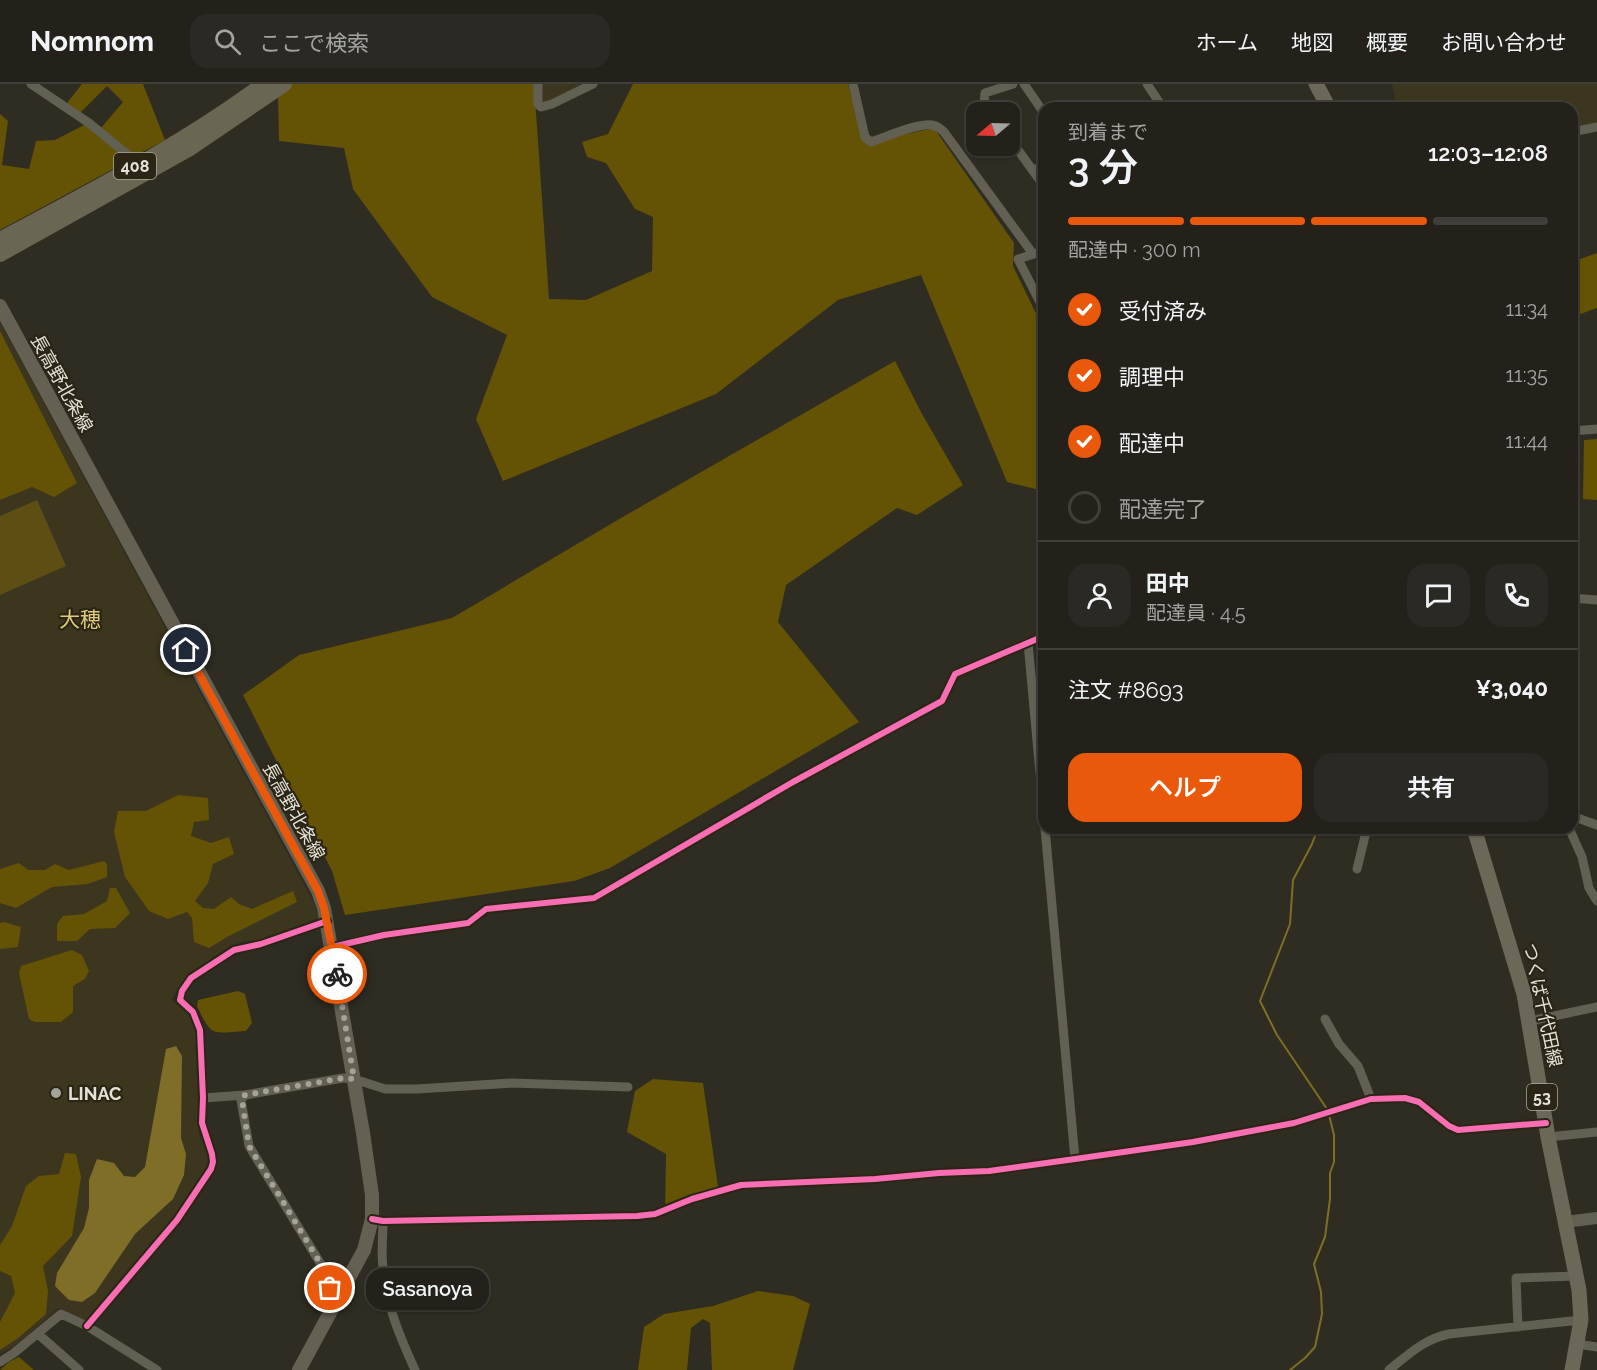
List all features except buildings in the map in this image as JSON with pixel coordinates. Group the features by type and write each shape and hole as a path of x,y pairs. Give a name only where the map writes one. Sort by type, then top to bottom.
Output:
{"highway":[{"name":"408","path":"0,240 194,132 264,84"},
{"name":"408","path":"0,254 190,148 284,84"}],"main road":[{"path":"1316,84 1326,102"},
{"name":"長高野北条線","path":"0,306 318,891 327,921 378,1220 299,1370"},
{"name":"つくば千代田線","path":"1476,834 1516,964 1530,1021 1547,1130 1576,1276 1581,1304 1581,1320 1572,1370"}],"street":[{"path":"31,84 89,123 139,164"},
{"path":"538,84 538,104 541,107 593,84"},
{"path":"853,84 865,137 871,142 920,126 930,124 939,127 1033,254"},
{"path":"984,102 985,93 1013,84"},
{"path":"1024,84 1038,104"},
{"path":"1147,84 1158,102"},
{"path":"1578,131 1597,127"},
{"path":"1020,152 1038,177"},
{"path":"1034,171 1038,168"},
{"path":"1038,253 1018,259 1038,298"},
{"path":"1578,431 1597,429"},
{"path":"1578,598 1597,600"},
{"path":"333,947 384,935 468,923 486,909 594,898 793,782 942,701 955,674 1038,639"},
{"path":"1028,643 1038,749"},
{"path":"1578,818 1597,825"},
{"path":"1046,834 1075,1159"},
{"path":"1357,868 1366,834"},
{"path":"1572,834 1582,857 1589,888 1597,901"},
{"path":"87,1326 177,1220 211,1169 213,1162 202,1123 200,1030 194,1012 180,1000 182,991 191,978 234,950 261,944 327,921"},
{"path":"1530,1021 1597,1006"},
{"path":"1325,1019 1339,1044 1358,1066 1371,1099"},
{"path":"203,1098 245,1095 343,1078 354,1079 385,1089 512,1083 628,1087"},
{"path":"245,1095 242,1100 249,1146 325,1271 334,1306"},
{"path":"415,1370 399,1334 390,1306 378,1220 655,1214 692,1199 741,1185 989,1171 1193,1142 1294,1123 1371,1099 1405,1098 1419,1102 1449,1126 1458,1130 1484,1126 1597,1132"},
{"path":"1565,1222 1597,1218"},
{"path":"1518,1327 1516,1278 1576,1276"},
{"path":"0,1362 61,1314 87,1326 158,1370"},
{"path":"1389,1370 1424,1342 1434,1337 1581,1320"},
{"path":"38,1334 79,1370"},
{"path":"1576,1344 1597,1347"}],"shaded area":[{"path":"82,84 143,84 165,140 133,157 101,128 123,102 107,86 80,113 67,103"},
{"path":"292,84 534,84 549,299 586,300 652,271 653,217 635,209 606,163 587,157 582,142 608,134 633,84 848,84 865,143 934,128 1014,243 1013,266 1038,318 1038,490 1007,482 921,275 838,300 716,394 503,481 476,419 507,335 432,297 353,189 344,148 279,141 278,95"},
{"path":"541,84 586,84 547,103 542,102"},
{"path":"1392,84 1597,84 1597,123 1578,126 1578,102 1396,102"},
{"path":"0,114 8,121 2,165 29,169 36,141 55,140 88,123 130,160 0,230"},
{"path":"1597,253 1597,308 1578,315 1578,260"},
{"path":"0,322 313,901 319,918 258,941 242,942 229,947 188,976 182,983 171,1000 188,1012 195,1021 200,1080 197,1121 200,1137 209,1157 209,1168 174,1219 150,1244 88,1322 58,1308 20,1343 0,1354"},
{"path":"0,331 77,483 54,497 32,487 0,500"},
{"path":"895,361 922,414 963,485 917,515 897,508 786,585 778,622 859,722 610,868 574,881 345,915 332,871 243,695 299,655 452,618"},
{"path":"1597,439 1597,500 1583,499 1584,440"},
{"path":"37,500 66,566 0,595 0,516"},
{"path":"178,795 208,798 209,820 194,822 191,836 211,843 229,837 234,854 213,864 208,883 195,901 203,908 214,909 231,897 239,904 252,909 293,891 297,902 209,948 194,942 192,918 187,912 168,919 149,911 125,877 114,832 118,811 146,811"},
{"path":"104,861 107,864 107,877 88,884 52,887 16,908 0,903 0,869 19,863 28,870 45,870 55,864 69,870"},
{"path":"110,888 116,888 130,913 115,928 90,929 77,941 57,941 57,924 63,916 84,914 107,901"},
{"path":"0,923 21,927 18,947 0,949"},
{"path":"72,950 82,955 89,971 85,979 73,986 73,1012 61,1022 35,1022 29,1019 19,973 21,966"},
{"path":"238,991 245,994 252,1023 246,1031 214,1031 206,1024 197,1006 198,1000"},
{"path":"176,1046 182,1056 181,1138 186,1154 184,1175 173,1199 135,1234 95,1293 82,1302 69,1300 55,1286 57,1273 84,1228 89,1208 89,1180 97,1159 114,1163 124,1176 135,1177 145,1167 166,1049"},
{"path":"653,1079 703,1083 718,1187 665,1215 666,1154 627,1132 635,1091"},
{"path":"65,1153 76,1154 81,1177 72,1236 43,1266 48,1291 46,1314 17,1339 0,1350 0,1322 15,1293 11,1276 0,1271 0,1245 12,1226 26,1186 39,1176 59,1174"},
{"path":"758,1291 793,1296 810,1304 793,1370 712,1370 710,1323 703,1319 691,1328 687,1370 638,1370 644,1327 664,1314 713,1306"},
{"path":"19,1357 34,1370 0,1370 9,1362"}],"waterway":[{"path":"1316,834 1293,880 1290,924 1260,1001 1277,1035 1327,1109"},
{"path":"1290,1370 1315,1347 1322,1314 1321,1292 1314,1264 1325,1237 1330,1199 1330,1173 1334,1162 1334,1135 1329,1115"}],"cycle path":[{"path":"332,947 384,935 468,923 486,909 594,898 793,782 942,701 955,674 1038,639"},
{"path":"87,1326 177,1220 211,1169 213,1162 202,1123 200,1030 193,1012 180,1000 182,991 191,978 234,950 261,944 327,921"},
{"path":"372,1219 383,1221 655,1214 692,1199 741,1185 989,1171 1193,1142 1294,1123 1371,1099 1405,1098 1419,1102 1449,1126 1458,1130 1546,1123"}],"way so far":[{"path":"330,1288 325,1271 249,1146 242,1100 245,1095 343,1078 354,1079 337,974"}],"place":[{"name":"LINAC","path":"56,1093"},
{"name":"Sasanoya","path":"330,1288"}],"district":[{"name":"大穂","path":"80,619"}],"route":[{"path":"186,650 318,891 333,947 337,974"}]}
